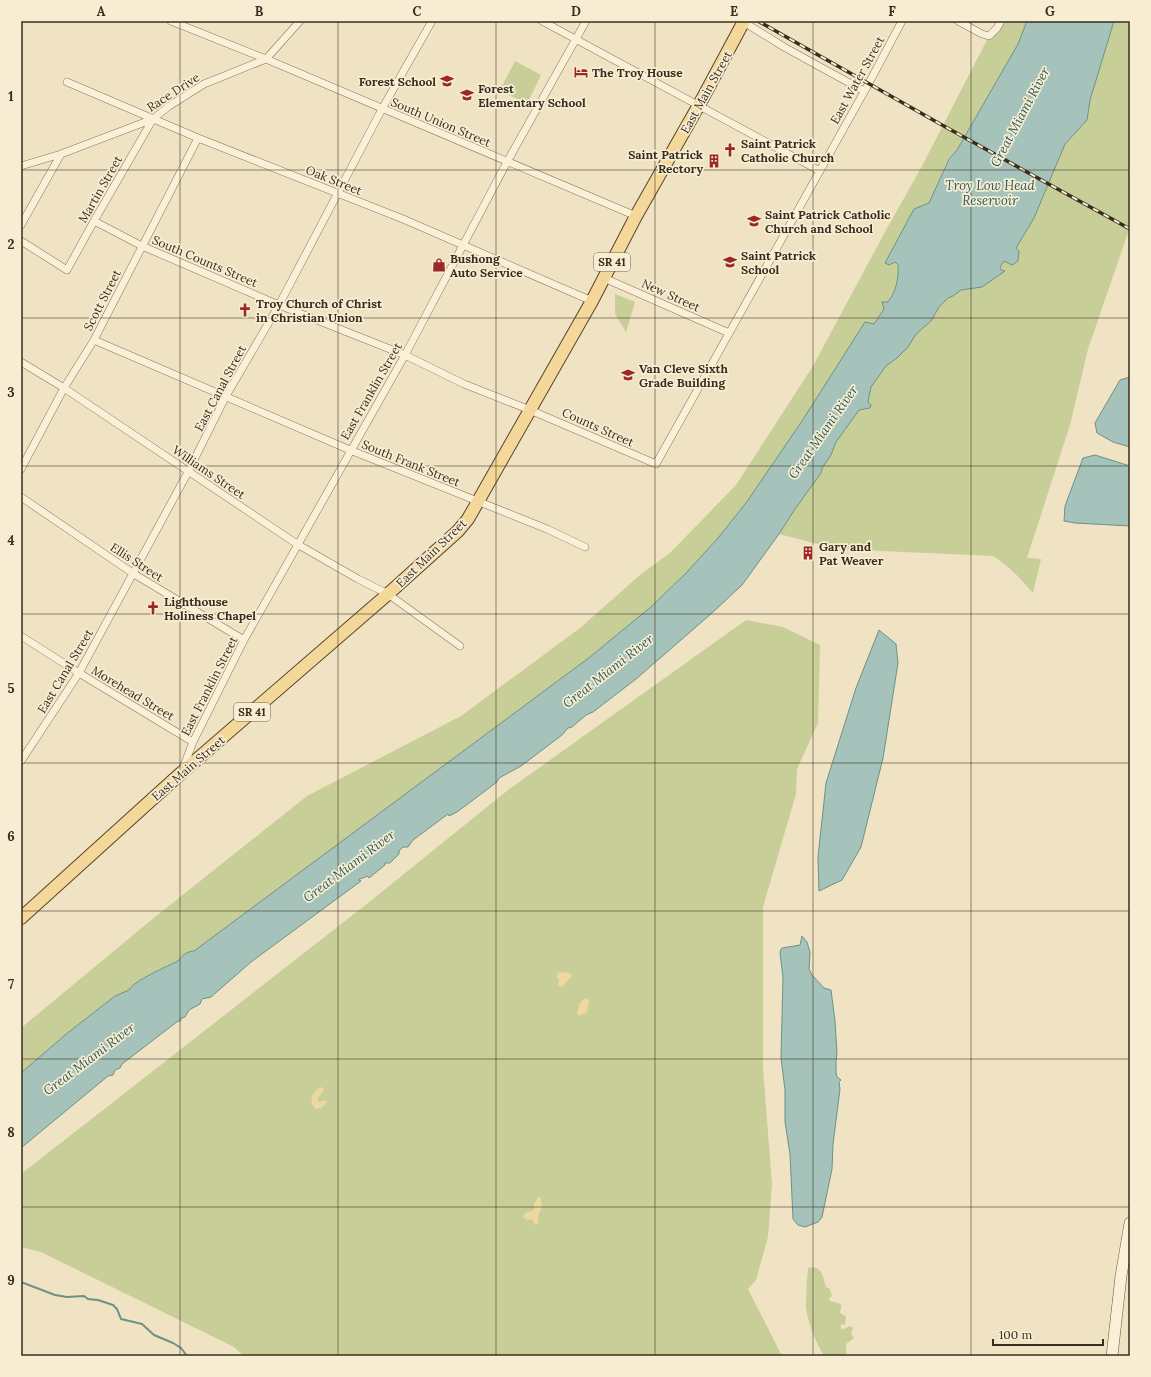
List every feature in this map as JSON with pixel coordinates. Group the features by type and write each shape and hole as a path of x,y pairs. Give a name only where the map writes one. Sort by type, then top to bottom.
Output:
{"main road":[{"name":"East Main Street","path":"23,912 388,594 468,519 592,302 636,216 699,105 743,21"},
{"path":"1112,1356 1126,1277 1130,1223"}],"street":[{"name":"South Union Street","path":"171,21 266,59 636,216"},
{"name":"Race Drive","path":"21,166 61,154 153,119 169,106 204,84 266,59 300,21"},
{"name":"East Canal Street","path":"23,756 79,673 134,574 226,396 279,305 337,192 432,21"},
{"path":"542,21 820,170"},
{"name":"East Franklin Street","path":"180,774 193,742 244,640 405,354 507,162 586,21"},
{"path":"743,21 784,47 864,91"},
{"name":"East Water Street","path":"656,464 902,21"},
{"path":"958,21 982,34 989,36 997,28 1001,21"},
{"name":"Oak Street","path":"67,82 198,138 337,192 463,245 592,302"},
{"name":"Martin Street","path":"21,241 67,270 153,119"},
{"name":"Scott Street","path":"21,469 64,388 94,340 198,138"},
{"path":"21,225 61,154"},
{"name":"South Counts Street","path":"94,221 142,246 279,305 405,354 464,384 530,410"},
{"name":"New Street","path":"604,278 729,333"},
{"name":"South Frank Street","path":"94,340 350,450 547,529 585,547"},
{"name":"Williams Street","path":"21,362 64,388 297,544 358,579 388,594 460,646"},
{"name":"Counts Street","path":"530,410 656,464"},
{"name":"Ellis Street","path":"21,497 134,574 244,640"},
{"name":"Morehead Street","path":"21,636 193,742"}],"green space":[{"path":"1001,21 1027,21 1018,44 957,150 948,159 929,203 914,210 885,263 895,262 898,268 896,285 888,303 874,324 865,322 802,421 746,503 718,538 687,572 652,606 590,657 194,951 187,953 178,961 144,978 132,986 129,990 115,996 65,1035 21,1073 21,1028 150,921 307,796 461,716 580,628 641,574 671,552 736,485 813,366 921,168 989,36"},
{"path":"1114,21 1130,21 1130,227 1088,349 1070,425 1027,558 1041,559 1033,593 1014,573 993,556 837,549 779,534 821,473 822,468 831,455 836,442 859,409 866,410 871,387 886,366 908,347 916,334 931,321 939,307 948,298 961,290 982,287 1004,271 1001,270 1000,267 1016,248 1034,218 1065,144 1087,120 1090,100"},
{"path":"515,61 541,75 527,104 500,90"},
{"path":"615,294 635,302 626,332 615,314"},
{"path":"746,620 783,627 820,645 818,723 797,769 796,794 763,907 763,1068 772,1184 768,1237 756,1280 748,1289 782,1356 244,1356 234,1347 41,1252 21,1247 21,1174 363,907 508,790"},
{"path":"813,1267 821,1272 826,1287 830,1289 832,1296 829,1298 830,1301 841,1304 841,1310 839,1312 846,1317 845,1325 841,1324 841,1329 850,1326 853,1328 851,1334 854,1338 846,1344 846,1356 824,1356 812,1332 808,1319 806,1301 808,1268"}],"sand":[{"path":"559,972 571,973 572,976 563,986 560,987 558,985 559,980 556,977"},
{"path":"587,998 589,1001 587,1012 579,1016 577,1012 579,1004"},
{"path":"320,1087 324,1090 318,1100 319,1102 325,1100 327,1102 321,1108 315,1109 311,1100 313,1094"},
{"path":"538,1197 541,1198 542,1206 538,1223 535,1225 532,1219 527,1220 523,1217 525,1213 534,1210 534,1204"}],"water":[{"path":"1027,21 1114,21 1090,100 1087,120 1065,144 1034,218 1016,248 1019,251 1018,261 1012,265 1004,261 1000,267 1001,270 1005,271 982,287 961,290 948,298 939,307 931,321 916,334 908,347 886,366 871,387 868,402 871,405 870,408 859,410 836,442 831,455 822,468 821,473 742,585 636,679 593,712 586,715 572,727 568,728 562,735 521,766 499,778 497,782 457,812 449,816 448,814 413,840 408,847 403,847 399,851 399,854 390,863 385,863 385,865 369,878 367,876 359,879 361,881 251,962 211,997 202,999 200,1004 189,1010 185,1017 180,1019 181,1021 178,1021 122,1064 120,1068 115,1070 113,1075 108,1076 21,1148 21,1073 65,1035 115,996 129,990 137,982 144,978 178,961 187,953 194,951 590,657 652,606 687,572 718,538 746,503 802,421 865,322 874,324 884,309 882,302 888,302 891,298 896,285 898,265 895,262 889,265 885,263 914,209 929,203 949,159 957,150 1018,44"},
{"path":"1130,377 1130,447 1113,442 1097,433 1095,423 1120,380"},
{"path":"1095,455 1130,466 1130,526 1064,521 1065,506 1083,458"},
{"path":"879,630 896,644 898,663 883,758 861,847 842,880 819,891 818,857 826,783 856,688"},
{"path":"802,936 807,942 810,952 809,969 812,975 824,988 831,990 837,1054 836,1073 837,1077 841,1080 839,1082 840,1089 833,1144 832,1169 822,1217 818,1222 805,1227 798,1225 793,1219 790,1154 785,1122 785,1090 781,1058 783,977 780,953 782,948 800,945"}],"waterway":[{"path":"21,1282 55,1295 67,1297 84,1296 88,1299 98,1300 113,1305 117,1309 121,1319 142,1324 154,1335 181,1348 187,1356"}],"railway":[{"path":"758,21 1130,229"}],"place":[{"name":"The Troy House","path":"581,72"},
{"name":"Forest School","path":"447,81"},
{"name":"Forest Elementary School","path":"467,95"},
{"name":"Saint Patrick Catholic Church","path":"730,150"},
{"name":"Saint Patrick Rectory","path":"714,161"},
{"name":"Saint Patrick Catholic Church and School","path":"754,221"},
{"name":"Saint Patrick School","path":"730,262"},
{"name":"Bushong Auto Service","path":"439,265"},
{"name":"Troy Church of Christ in Christian Union","path":"245,310"},
{"name":"Van Cleve Sixth Grade Building","path":"628,375"},
{"name":"Gary and Pat Weaver","path":"808,553"},
{"name":"Lighthouse Holiness Chapel","path":"153,608"}],"water label":[{"name":"Great Miami River","path":"1020,117"},
{"name":"Troy Low Head Reservoir","path":"990,192"},
{"name":"Great Miami River","path":"823,432"},
{"name":"Great Miami River","path":"608,671"},
{"name":"Great Miami River","path":"349,866"},
{"name":"Great Miami River","path":"89,1059"}]}
